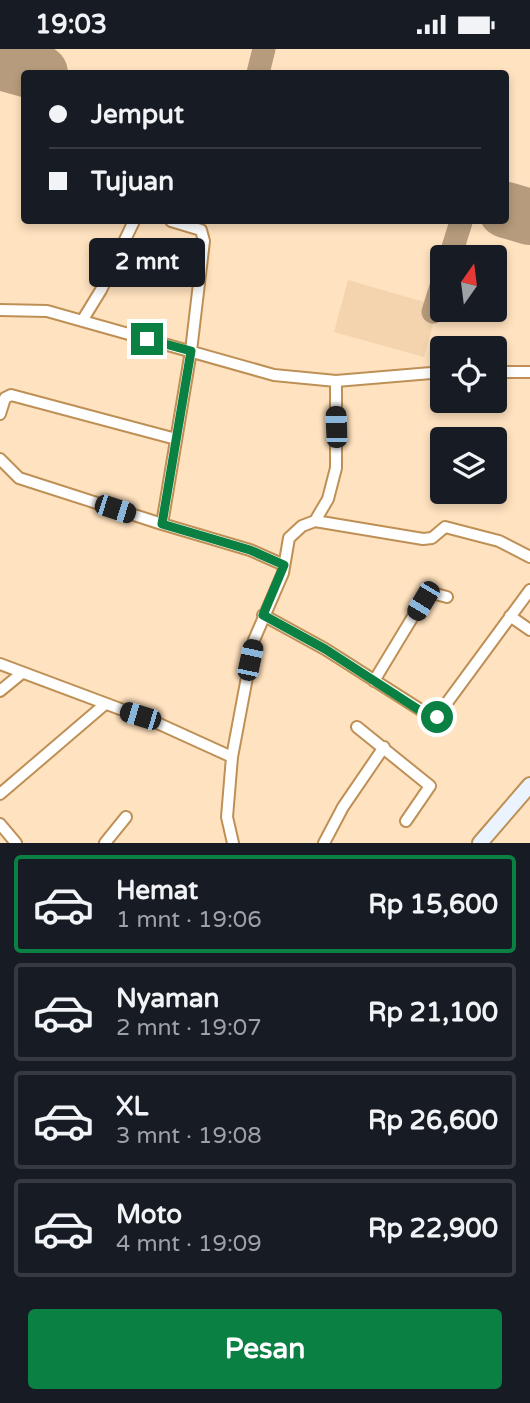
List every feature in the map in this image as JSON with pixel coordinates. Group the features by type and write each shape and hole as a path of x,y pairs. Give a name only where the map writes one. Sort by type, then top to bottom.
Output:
{"street":[{"path":"82,321 101,290 133,224"},
{"path":"162,524 191,351 204,237 201,230 181,224"},
{"path":"0,310 38,309 261,373 336,381 430,373"},
{"path":"507,372 530,372"},
{"path":"316,520 328,499 336,468 336,381"},
{"path":"0,414 5,398 11,395 176,439"},
{"path":"0,459 19,478 250,550 284,565"},
{"path":"233,843 227,817 232,757 254,640 284,565 289,538 302,526 316,520 423,539 432,538 440,528 445,527 499,541 530,557"},
{"path":"263,615 325,649 436,719 530,590"},
{"path":"374,681 426,595 432,593 447,597"},
{"path":"510,616 530,630"},
{"path":"0,664 155,722 232,757"},
{"path":"0,691 22,673"},
{"path":"0,794 104,705"},
{"path":"357,727 430,786 406,821"},
{"path":"324,843 342,807 384,747"},
{"path":"480,843 530,785"},
{"path":"105,843 126,817"},
{"path":"0,824 16,843"}],"shaded area":[{"path":"348,280 430,304 430,322 434,322 424,357 334,332"}],"taxiway":[{"path":"259,70 264,49"},
{"path":"454,245 460,224"}],"runway":[{"path":"0,62 29,70"},
{"path":"509,211 530,217"}],"route":[{"path":"147,339 191,351 162,524 212,537 284,565 283,573 263,615 325,649 433,719 437,717"}]}
